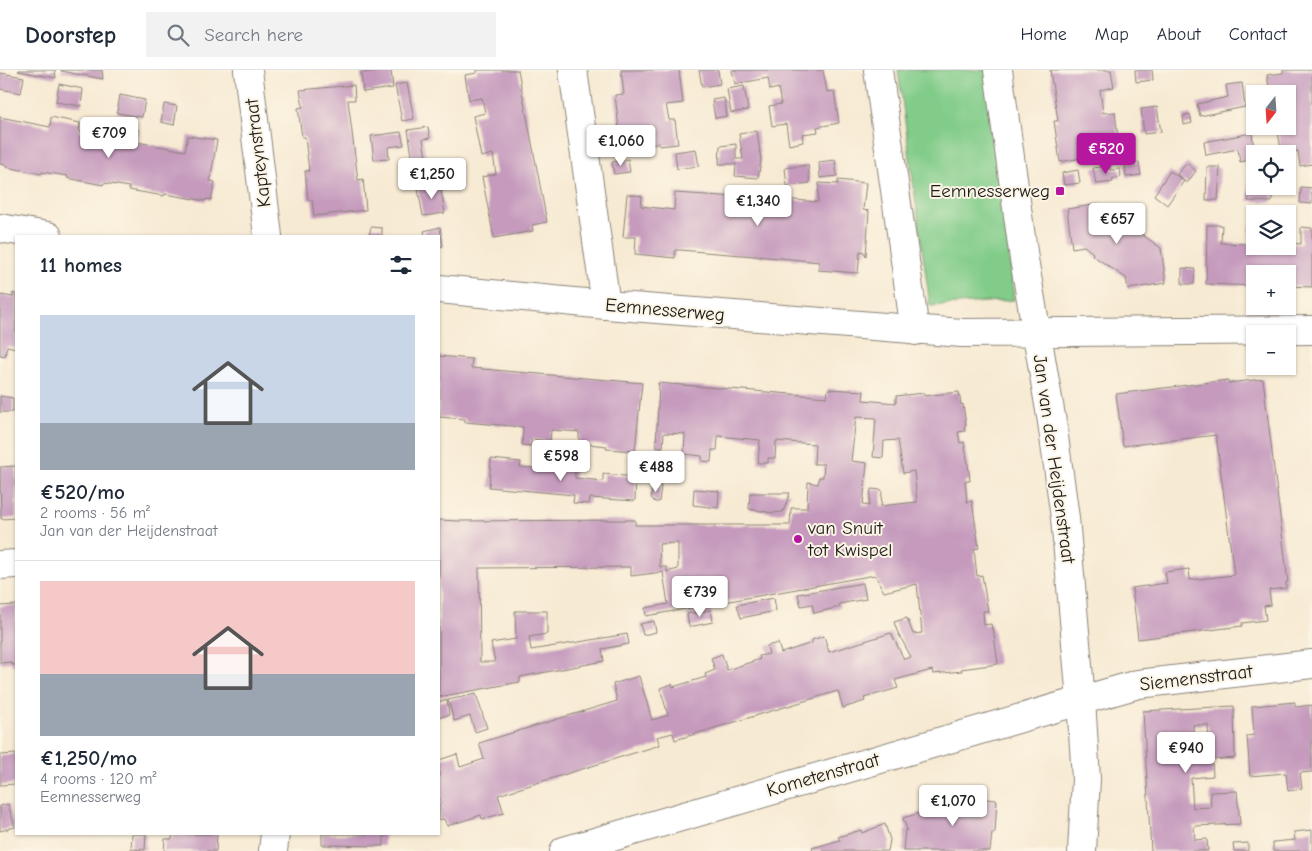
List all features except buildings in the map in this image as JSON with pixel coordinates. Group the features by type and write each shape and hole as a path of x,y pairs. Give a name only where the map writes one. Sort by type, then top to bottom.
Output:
{"street":[{"name":"Kapteynstraat","path":"248,70 268,235"},
{"path":"573,70 606,305"},
{"path":"878,70 916,331"},
{"name":"Jan van der Heijdenstraat","path":"998,70 1024,259 1052,422 1065,518 1086,779 1082,851"},
{"path":"0,228 42,235"},
{"name":"Eemnesserweg","path":"440,289 916,331 1036,333 1312,330"},
{"path":"0,565 15,564"},
{"name":"Siemensstraat","path":"1081,700 1138,684 1312,664"},
{"name":"Kometenstraat","path":"564,851 1081,700"},
{"path":"273,851 275,835"}],"green space":[{"path":"898,70 989,70 1014,300 930,306"}],"place":[{"name":"Eemnesserweg","path":"1060,191"},
{"name":"van Snuit tot Kwispel","path":"798,539"}]}
